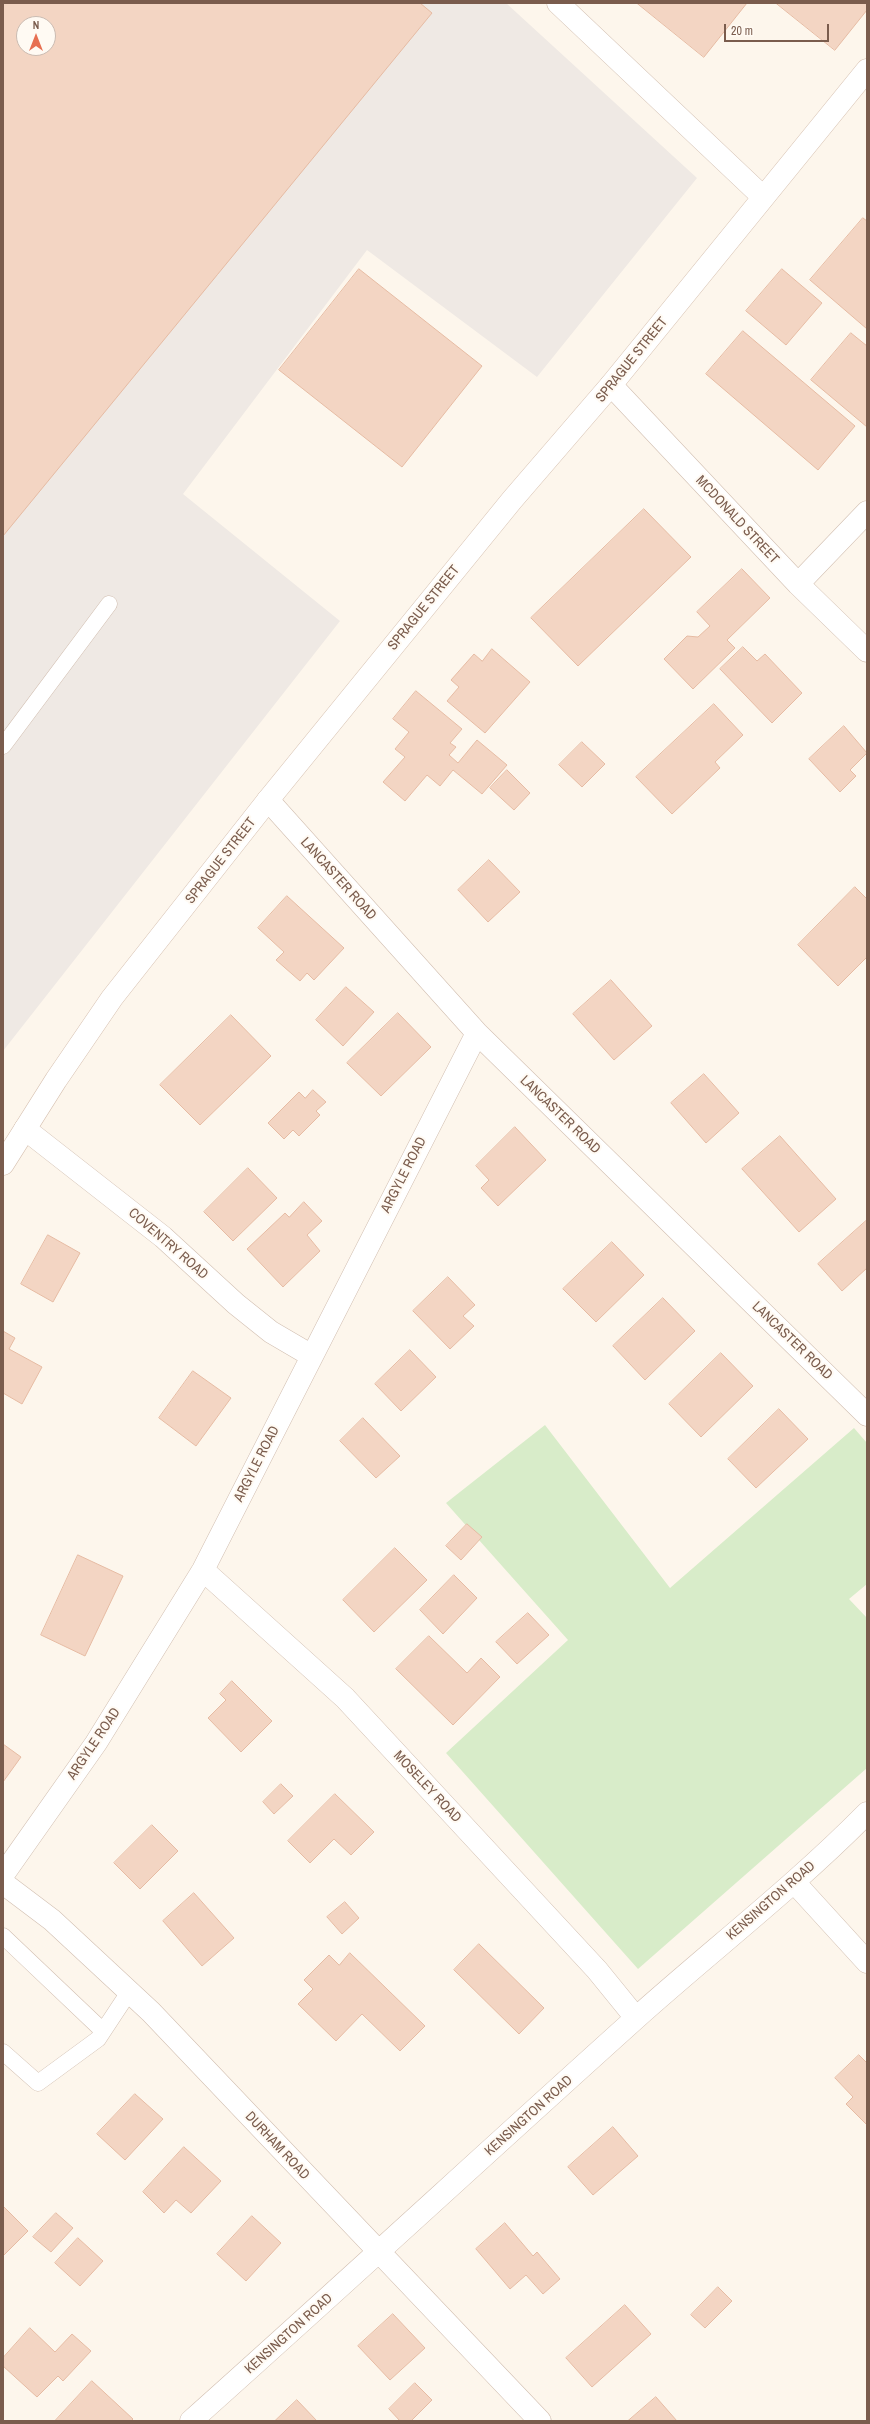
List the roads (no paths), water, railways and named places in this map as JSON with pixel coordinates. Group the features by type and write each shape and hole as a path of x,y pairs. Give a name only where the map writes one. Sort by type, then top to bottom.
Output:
{"street":[{"path":"558,3 763,197"},
{"name":"SPRAGUE STREET","path":"3,1164 112,998 268,800 512,500 611,385 867,70"},
{"name":"MCDONALD STREET","path":"611,385 798,584 867,651"},
{"path":"798,584 867,512"},
{"name":"LANCASTER ROAD","path":"268,800 477,1033 867,1415"},
{"name":"ARGYLE ROAD","path":"3,1875 96,1743 203,1570 477,1033"},
{"name":"COVENTRY ROAD","path":"25,1129 163,1237 247,1314 270,1332 312,1356"},
{"name":"MOSELEY ROAD","path":"203,1570 345,1698 597,1970 636,2018"},
{"name":"KENSINGTON ROAD","path":"191,2421 379,2253 636,2018 794,1882 867,1813"},
{"path":"794,1882 867,1962"},
{"name":"DURHAM ROAD","path":"3,1883 52,1920 151,2012 540,2421"}],"lane":[{"path":"3,746 109,604"},
{"path":"3,1936 103,2031"},
{"path":"3,2052 38,2083 98,2039 129,1992"}]}
